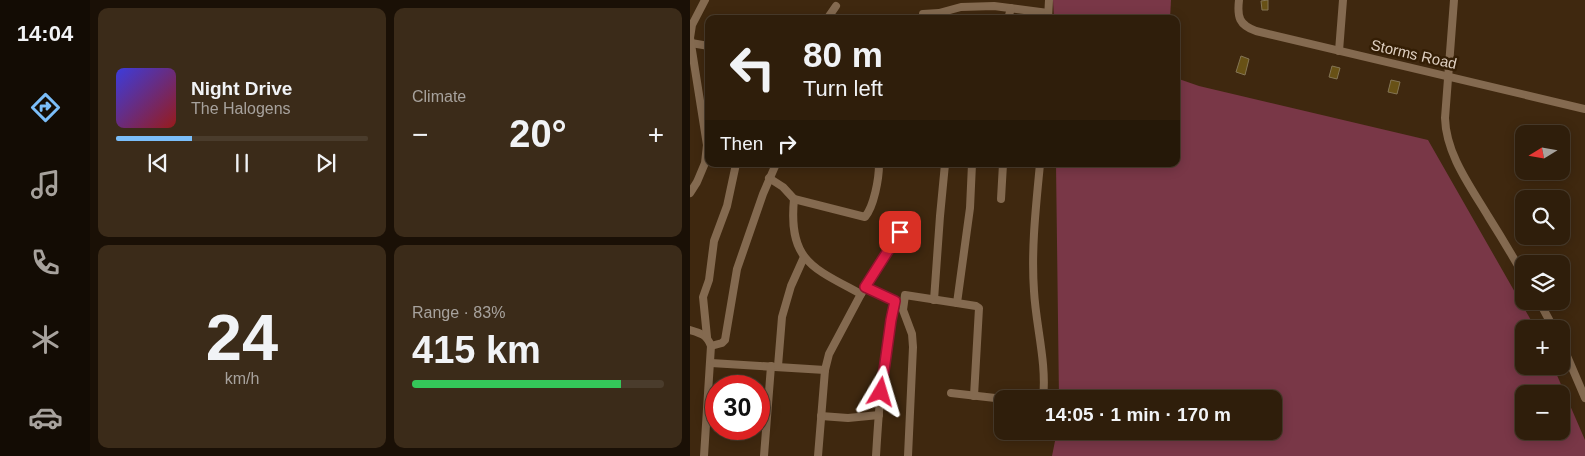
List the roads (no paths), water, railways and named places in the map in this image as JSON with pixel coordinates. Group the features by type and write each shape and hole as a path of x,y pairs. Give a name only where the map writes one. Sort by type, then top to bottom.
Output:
{"street":[{"path":"705,132 691,43 692,25 706,0"},
{"path":"947,0 949,10"},
{"path":"1048,15 1049,0"},
{"name":"Storms Road","path":"1239,0 1238,13 1240,20 1243,25 1256,31 1585,109"},
{"path":"1339,51 1343,0"},
{"path":"1454,0 1445,118 1449,144 1468,183 1515,261"},
{"path":"830,15 836,6"},
{"path":"923,14 939,13 967,7 994,6 1043,15"},
{"path":"1009,15 1011,8"},
{"path":"691,43 705,45"},
{"path":"690,193 705,163"},
{"path":"704,456 711,346 707,337 703,297 709,280 714,241 728,206 735,167"},
{"path":"711,346 722,343 725,340 737,269 774,167"},
{"path":"769,178 783,187 794,199 865,218 875,191 879,167"},
{"path":"934,300 945,167"},
{"path":"958,303 970,208 972,167"},
{"path":"1000,199 1003,167"},
{"path":"1040,167 1034,290 1044,390"},
{"path":"794,199 792,214 794,234 804,257 812,266 821,273 863,291 895,301 879,416 876,456"},
{"path":"818,456 825,370 832,347 863,291 908,220"},
{"path":"764,456 782,317 791,286 804,257"},
{"path":"908,456 913,340 903,313 905,295 979,308 974,396"},
{"path":"690,330 707,337"},
{"path":"711,363 825,370"},
{"path":"1570,363 1585,398"},
{"path":"951,393 994,398"},
{"path":"821,416 851,418 879,416"}]}
